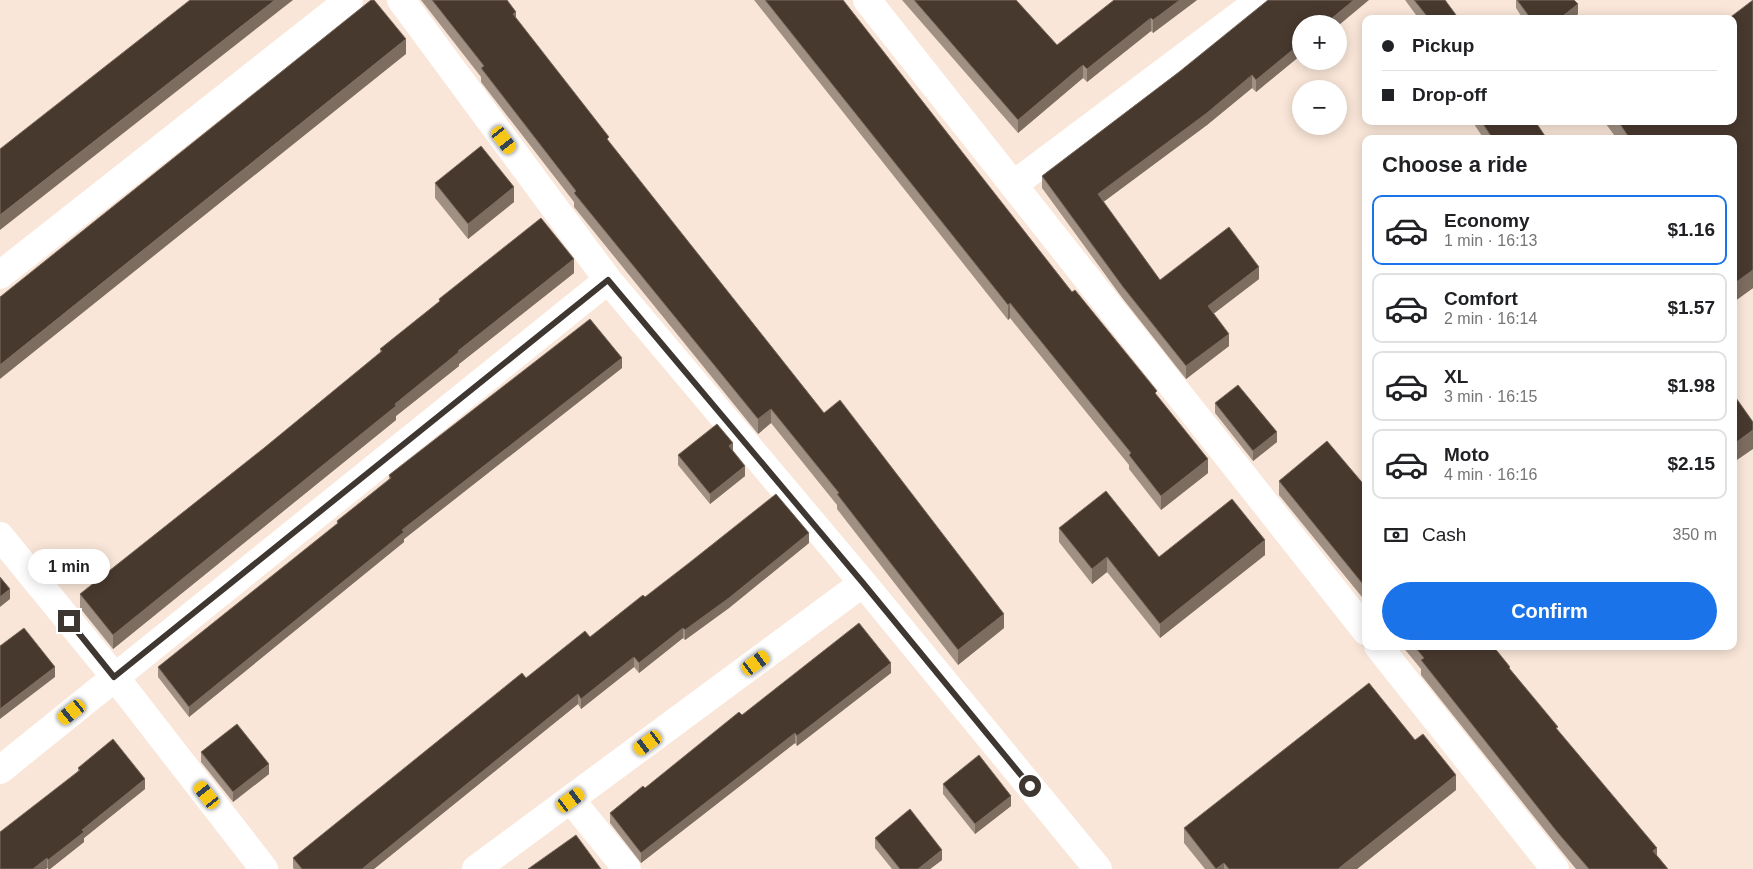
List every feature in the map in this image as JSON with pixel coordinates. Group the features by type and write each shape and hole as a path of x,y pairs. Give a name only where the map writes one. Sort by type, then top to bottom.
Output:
{"street":[{"path":"0,275 349,0"},
{"path":"401,0 608,280 863,583 1098,869"},
{"path":"867,0 1362,626"},
{"path":"1013,185 1260,0"},
{"path":"0,770 608,280"},
{"path":"0,536 114,677 264,869"},
{"path":"476,869 863,583"},
{"path":"1381,650 1555,869"},
{"path":"571,800 627,869"}],"building":[{"path":"190,0 275,0 0,215 0,149"},
{"path":"371,0 374,0 406,39 0,365 0,297"},
{"path":"432,0 507,0 516,12 513,14 609,137 607,139 824,413 840,400 1004,614 958,650 837,494 839,493 771,409 758,419 574,193 576,191 481,68 484,66"},
{"path":"765,0 843,0 1072,292 1075,290 1157,391 1155,393 1208,459 1161,496 1129,455 1131,453 1010,303 1008,305"},
{"path":"914,0 1016,0 1057,45 1114,0 1180,0 1153,20 1151,18 1087,69 1083,65 1018,120"},
{"path":"1268,0 1354,0 1336,15 1292,15 1292,50 1256,80 1252,75 1207,113 1098,194 1160,280 1229,227 1259,267 1208,306 1229,334 1186,366 1123,287 1042,176 1179,72"},
{"path":"1414,0 1445,0 1456,15 1426,15"},
{"path":"1517,0 1574,0 1578,4 1564,15 1528,15"},
{"path":"1753,0 1753,270 1737,282 1737,135 1627,135 1621,125 1737,125 1737,15 1733,15"},
{"path":"1484,125 1538,125 1544,135 1490,135"},
{"path":"481,146 514,187 468,224 435,183"},
{"path":"541,218 574,259 458,351 395,404 396,406 113,635 80,594 264,448 382,351 380,349 440,301 439,299"},
{"path":"590,319 622,358 402,530 404,532 189,707 158,667 338,523 337,521 391,478 389,475"},
{"path":"1238,385 1277,432 1253,451 1215,403"},
{"path":"1737,399 1753,422 1753,430 1737,442"},
{"path":"717,424 733,443 729,446 745,466 710,494 678,455"},
{"path":"1327,441 1362,482 1362,583 1279,481"},
{"path":"1106,491 1159,557 1232,499 1265,540 1160,624 1107,557 1092,569 1059,528"},
{"path":"776,494 809,533 729,598 685,630 683,628 639,663 634,657 581,699 578,694 362,869 302,869 293,858 522,673 526,678 585,631 590,637 643,595 645,597"},
{"path":"0,577 10,589 0,597"},
{"path":"859,623 891,663 797,736 795,733 641,853 610,813 643,786 645,788 739,712 742,715"},
{"path":"24,628 55,667 0,709 0,646"},
{"path":"1417,650 1496,650 1558,727 1556,728 1657,848 1653,851 1668,869 1589,869 1558,833 1421,660 1424,658"},
{"path":"1369,683 1415,740 1423,734 1456,775 1338,869 1229,869 1224,863 1216,869 1184,828"},
{"path":"237,724 269,764 233,792 201,752"},
{"path":"113,739 145,779 82,830 84,832 48,860 47,858 33,869 0,869 0,832 80,770 78,768"},
{"path":"979,755 1011,796 975,824 943,784"},
{"path":"910,809 942,850 918,869 900,869 875,838"},
{"path":"576,835 601,869 528,869"}],"route":[{"path":"69,621 114,677 608,280 863,583 1030,786"}]}
